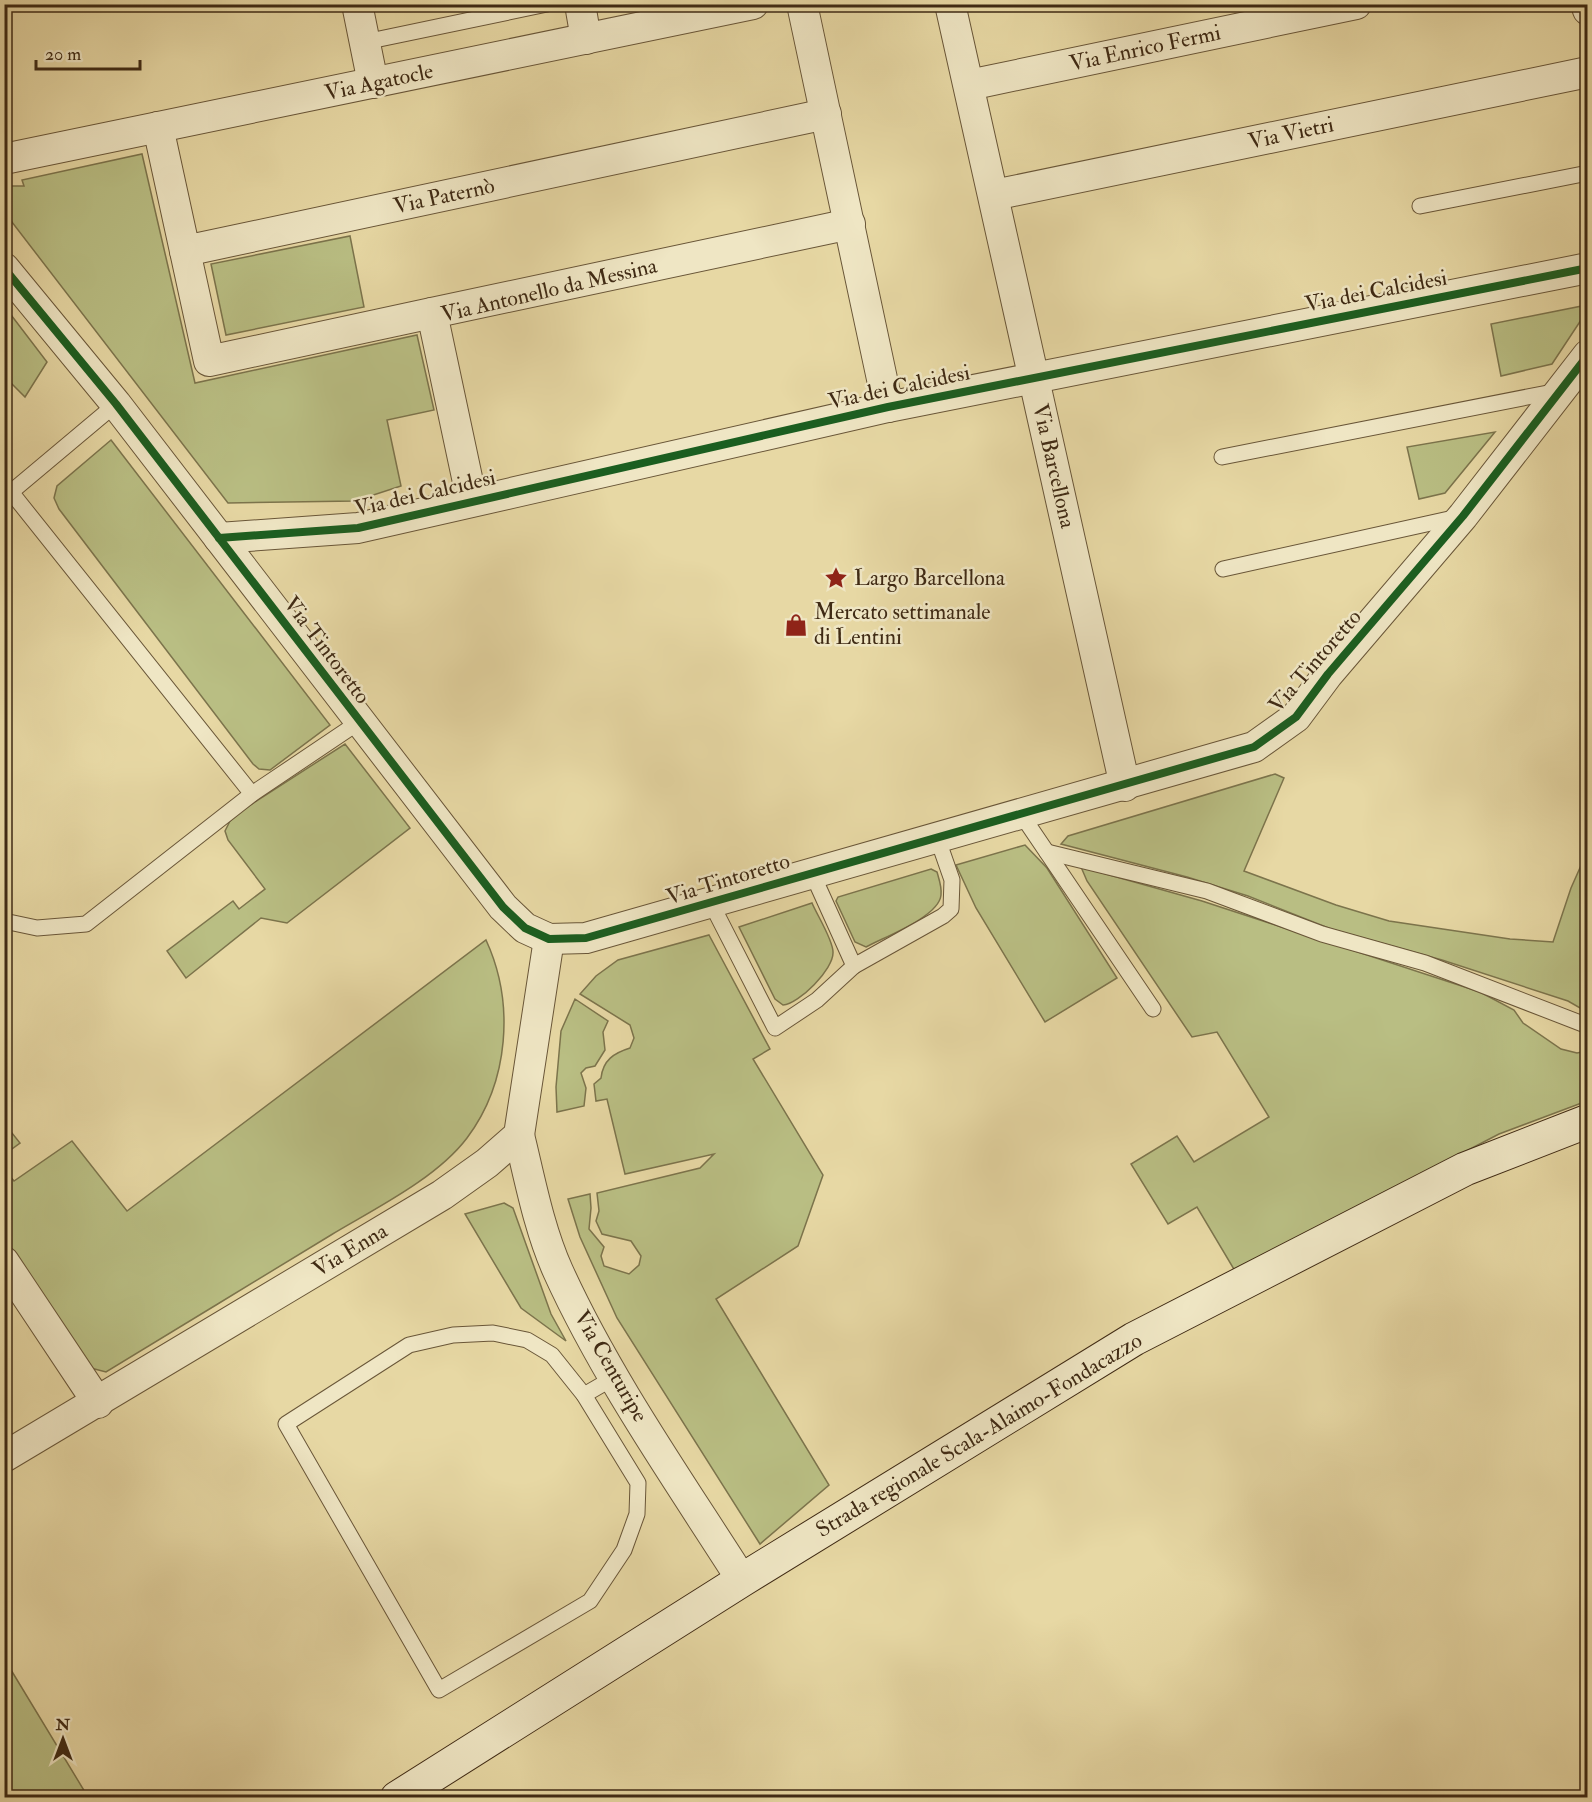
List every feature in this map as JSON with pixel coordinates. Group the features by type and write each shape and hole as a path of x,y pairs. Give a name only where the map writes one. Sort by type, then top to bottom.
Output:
{"street":[{"path":"357,4 373,83"},
{"path":"580,4 586,39"},
{"name":"Via Agatocle","path":"4,159 753,4"},
{"path":"802,4 888,407"},
{"name":"Via Barcellona","path":"950,4 1125,786"},
{"name":"Via Enrico Fermi","path":"969,85 1356,4"},
{"path":"1586,4 1587,10"},
{"name":"Via Vietri","path":"994,195 1587,72"},
{"name":"Via Paternò","path":"185,251 826,114"},
{"path":"158,128 209,361 432,312"},
{"name":"Via Antonello da Messina","path":"472,501 432,312 850,224"},
{"name":"Via Tintoretto","path":"4,268 116,404 503,907 525,928 549,939 586,938 937,837 1125,786 1254,747 1296,717 1328,674 1463,516 1587,355"},
{"name":"Via dei Calcidesi","path":"219,538 358,528 888,407 1587,268"},
{"path":"519,1135 549,939"},
{"name":"Strada regionale Scala-Alaimo-Fondacazzo","path":"397,1797 742,1580 1134,1339 1465,1169 1587,1121"},
{"name":"Via Centuripe","path":"519,1135 557,1269 615,1377 742,1580"},
{"name":"Via Enna","path":"4,1457 98,1403 442,1195 487,1163 519,1135"},
{"path":"4,1262 98,1403"}],"lane":[{"path":"365,42 547,4"},
{"path":"1420,206 1587,172"},
{"path":"1222,458 1562,390"},
{"path":"116,404 8,495 252,794"},
{"path":"1223,569 1463,516"},
{"path":"4,921 38,928 86,924 252,794 359,722"},
{"path":"1021,814 1153,1009"},
{"path":"711,903 775,1028 817,1000 854,966 943,916 951,909 952,880 937,837"},
{"path":"1047,852 1207,891 1322,933 1425,963 1587,1026"},
{"path":"812,873 854,966"},
{"path":"493,1333 527,1340 552,1355 584,1395 638,1483 637,1514 624,1550 590,1601 439,1690 286,1424 409,1345 453,1335 493,1333"},
{"path":"584,1395 615,1377"}],"green space":[{"path":"142,154 195,383 417,335 434,410 387,420 401,486 355,501 228,503 5,213 5,190 10,186 24,186 22,180"},
{"path":"350,236 364,307 226,335 211,264"},
{"path":"1587,305 1587,311 1552,364 1501,376 1491,324"},
{"path":"5,307 47,362 25,397 5,377"},
{"path":"1495,432 1445,493 1419,499 1407,447"},
{"path":"111,440 330,725 270,770 259,769 253,764 59,509 54,498 57,486"},
{"path":"345,744 410,828 287,923 261,918 186,978 167,951 233,901 239,909 265,889 228,840 225,831 230,821 244,809"},
{"path":"1275,774 1284,778 1244,871 1336,905 1389,921 1510,939 1553,942 1571,888 1587,852 1587,1012 1568,1001 1442,960 1331,929 1248,896 1187,877 1061,844 1068,836"},
{"path":"1025,845 1047,868 1117,978 1045,1022 976,908 956,865"},
{"path":"1081,867 1202,901 1480,992 1514,1010 1523,1023 1561,1049 1577,1053 1587,1051 1587,1101 1499,1134 1235,1271 1197,1207 1168,1224 1131,1164 1177,1136 1194,1162 1269,1117 1217,1032 1192,1037 1087,881"},
{"path":"931,869 937,872 941,895 931,911 910,925 866,947 855,942 836,901 838,897"},
{"path":"812,903 830,941 832,959 822,976 806,992 798,999 783,1005 775,999 739,927"},
{"path":"709,935 770,1049 753,1059 823,1175 798,1246 716,1299 829,1485 760,1544 617,1318 580,1237 568,1199 590,1194 589,1229 604,1247 601,1256 604,1266 629,1274 639,1265 641,1256 631,1241 602,1234 596,1221 599,1211 597,1193 700,1168 714,1154 625,1174 607,1099 596,1101 594,1084 601,1078 607,1062 614,1055 630,1048 634,1038 630,1025 580,994 596,976 618,960"},
{"path":"486,940 501,990 504,1016 503,1042 492,1092 481,1116 454,1153 439,1167 404,1192 106,1372 87,1367 5,1241 4,1169 14,1181 72,1141 127,1211"},
{"path":"575,999 608,1021 603,1032 605,1050 595,1066 586,1068 581,1073 586,1088 584,1106 557,1112 556,1087 561,1031"},
{"path":"4,1123 20,1143 5,1154 4,1154"},
{"path":"504,1203 513,1208 551,1314 566,1341 521,1308 465,1214"},
{"path":"5,1660 88,1797 5,1797"}],"cycle path":[{"path":"4,268 116,404 503,907 525,928 549,939 586,938 1254,747 1296,717 1328,674 1463,516 1588,355"},
{"path":"219,538 358,528 888,407 1588,268"}],"place":[{"name":"Largo Barcellona","path":"836,578"},
{"name":"Mercato settimanale di Lentini","path":"796,625"}]}
